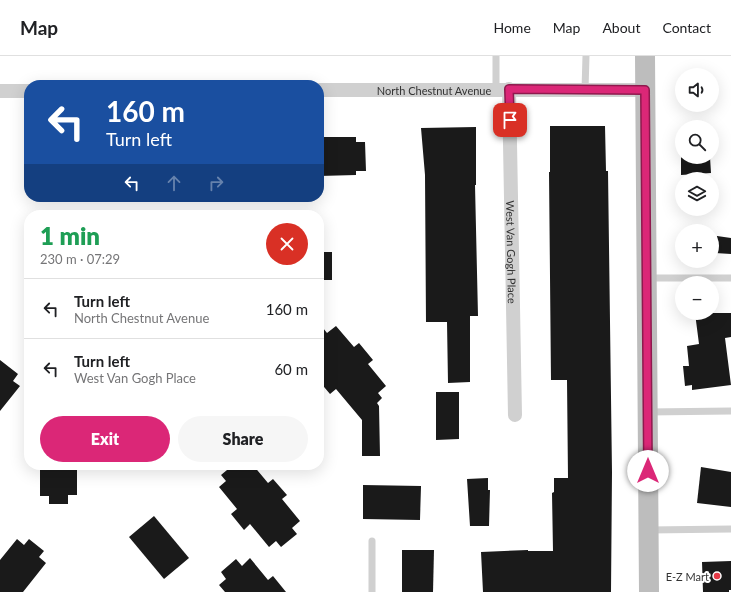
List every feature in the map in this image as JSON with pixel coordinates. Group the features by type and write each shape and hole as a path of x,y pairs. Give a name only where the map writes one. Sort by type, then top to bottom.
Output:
{"street":[{"path":"645,56 649,592"},
{"name":"West Van Gogh Place","path":"503,89 515,415"},
{"name":"North Chestnut Avenue","path":"324,90 645,90"},
{"path":"0,91 24,91"}],"lane":[{"path":"496,56 503,89"},
{"path":"585,90 586,56"},
{"path":"647,278 731,278"},
{"path":"648,412 731,411"},
{"path":"648,530 731,529"},
{"path":"372,541 372,592"}],"building":[{"path":"550,126 605,126 606,171 608,171 612,472 611,592 483,592 481,552 528,550 553,551 552,493 554,492 554,478 568,478 567,380 551,380"},
{"path":"476,127 475,185 478,316 470,316 470,382 448,383 447,322 426,322 425,175 421,128"},
{"path":"324,137 356,137 356,142 365,142 366,171 356,171 356,175 324,176"},
{"path":"681,164 710,164 711,172 681,172"},
{"path":"719,236 731,238 731,254 719,253"},
{"path":"324,252 332,252 332,280 324,280"},
{"path":"719,313 731,313 731,337 725,338 731,385 692,390 692,385 685,386 683,366 689,366 687,346 699,344 696,320 719,320"},
{"path":"336,326 354,347 359,343 373,360 368,364 386,386 378,393 382,398 377,403 379,406 380,456 362,456 362,420 336,389 330,394 324,387 324,329 327,333"},
{"path":"0,360 18,374 13,381 20,386 0,411"},
{"path":"436,392 459,392 459,439 436,440"},
{"path":"701,467 731,472 731,507 697,503"},
{"path":"40,470 77,470 77,495 68,495 68,504 49,504 49,496 40,496"},
{"path":"227,470 257,470 268,483 273,479 287,495 282,499 300,521 292,528 297,534 281,547 276,541 269,547 250,524 244,530 231,514 237,509 219,487 226,481 221,475"},
{"path":"488,478 488,490 490,490 489,526 470,526 467,479"},
{"path":"363,485 421,486 420,520 363,519"},
{"path":"154,516 189,558 164,579 129,537"},
{"path":"17,539 24,545 29,539 44,551 39,557 46,563 23,592 0,592 0,560"},
{"path":"402,550 434,550 433,592 402,592"},
{"path":"250,558 268,580 273,576 286,592 225,592 219,585 226,579 221,572 236,559 242,566"},
{"name":"E-Z Mart","path":"731,561 731,590 729,590 729,592 703,592 702,562"}],"place":[{"name":"E-Z Mart","path":"717,576"}],"route":[{"path":"510,120 509,89 645,90 648,471"}]}
